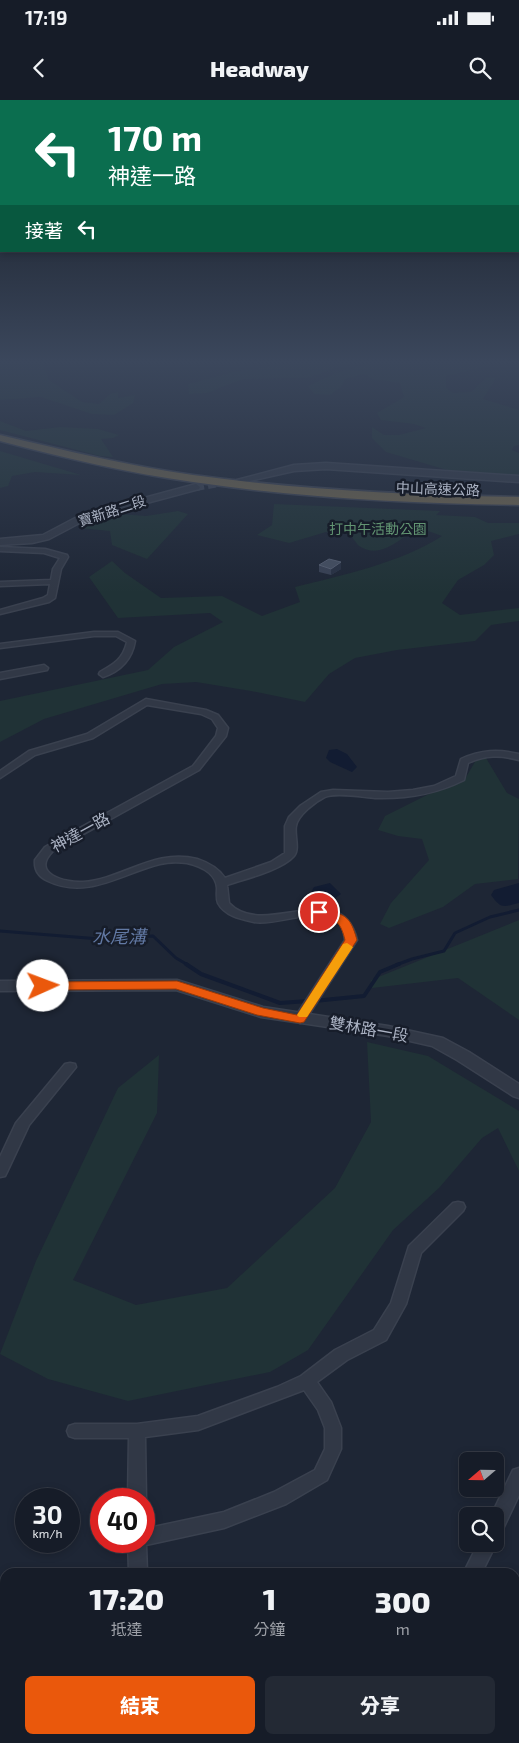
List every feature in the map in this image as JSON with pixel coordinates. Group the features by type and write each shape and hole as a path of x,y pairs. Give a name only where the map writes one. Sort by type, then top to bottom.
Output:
{"highway":[{"name":"中山高速公路","path":"6,440 78,459 260,487 400,498 519,501"},
{"name":"中山高速公路","path":"0,445 124,472 238,489 395,502 519,506"}],"street":[{"path":"241,480 294,468 326,466 519,478"},
{"name":"寶新路二段","path":"0,542 25,541 46,537 84,518 196,488"},
{"path":"0,550 45,551 64,557 53,582 52,596 46,600 0,612"},
{"path":"0,584 53,582"},
{"path":"0,646 94,634 118,634 131,641 129,654 121,664 103,674"},
{"path":"0,676 44,668"},
{"name":"神達一路","path":"0,775 32,753 90,736 146,702 192,709 215,717 222,728 221,736 196,768 48,849 42,856 40,864 45,876 68,885 86,885 102,882 156,862 187,860 205,866 215,873 222,883"},
{"path":"300,1019 351,940 347,924 336,916 319,912 258,919 239,915 225,905 222,899 222,883 275,864 290,854 292,848 289,836 293,817 323,794 403,795 426,792 448,786 461,778 464,761 480,754 498,751 519,757"},
{"name":"雙林路一段","path":"0,986 177,985 261,1012 388,1030 437,1042 463,1056 519,1092"},
{"path":"0,1172 23,1123 70,1067"},
{"path":"75,1431 137,1431 198,1423 283,1392 307,1381 341,1355 380,1334 398,1304 414,1250 458,1207"},
{"path":"155,1535 224,1520 280,1498 321,1475 332,1449 334,1428 325,1407 307,1381"},
{"path":"137,1431 137,1488"},
{"path":"504,1508 519,1476"},
{"path":"475,1568 483,1552"},
{"path":"138,1553 138,1568"}],"green space":[{"path":"37,440 101,440 113,457 100,456"},
{"path":"374,440 519,440 519,445 514,446 512,450 519,453 519,477 466,475 386,452"},
{"path":"0,451 81,475 35,472 12,476 8,486 0,488"},
{"name":"打中午活動公園","path":"274,504 440,511 436,515 475,517 488,523 519,523 519,534 491,541 494,555 484,565 458,580 442,603 460,615 519,608 519,621 491,625 475,641 397,650 355,658 329,674 305,702 196,682 162,684 44,719 0,742 0,701 148,670 174,647 223,622 210,613 118,618 89,577 112,561 125,573 161,598 222,596 262,616 300,602 295,587 352,573 390,561 442,536 417,527 390,546 375,551 359,546 349,533 326,532 289,543 257,535 272,525"},
{"path":"178,511 188,514 147,559 112,545 110,531 79,528 119,514 146,516"},
{"path":"486,758 507,793 519,799 518,879 475,884 443,907 389,928 380,924 391,903 429,860 422,839 398,836 378,830 385,816 437,790 465,779 476,760"},
{"path":"519,920 519,1020 458,978 372,988 371,980"},
{"path":"367,1042 428,1056 519,1111 519,1171 498,1128 482,1138 439,1188 393,1230 308,1350 270,1372 128,1401 48,1379 0,1354 36,1261 118,1088 159,1055 157,1113 73,1280 136,1305 227,1288 335,1188 371,1122"}],"water":[{"path":"337,749 347,754 357,767 352,772 330,762 326,758 329,750"},
{"path":"330,883 341,894 334,899 326,896 313,897 311,892 314,887"},
{"path":"519,883 519,903 503,906 497,903 491,895 494,890"}],"building":[{"path":"329,559 341,562 331,569 319,565"}],"waterway":[{"name":"水尾溝","path":"396,965 444,951 455,933 490,917 519,910"},
{"name":"水尾溝","path":"0,931 100,939 153,936 176,958 188,965"},
{"name":"水尾溝","path":"186,964 201,974 280,1003 308,1001"},
{"name":"水尾溝","path":"314,1001 364,996 380,972 399,964"}],"tunnel":[{"path":"196,487 231,481"}],"slow traffic":[{"path":"303,1015 347,947"}],"route":[{"path":"43,986 177,985 261,1012 300,1019 351,940 347,924 336,916 319,912"}]}
